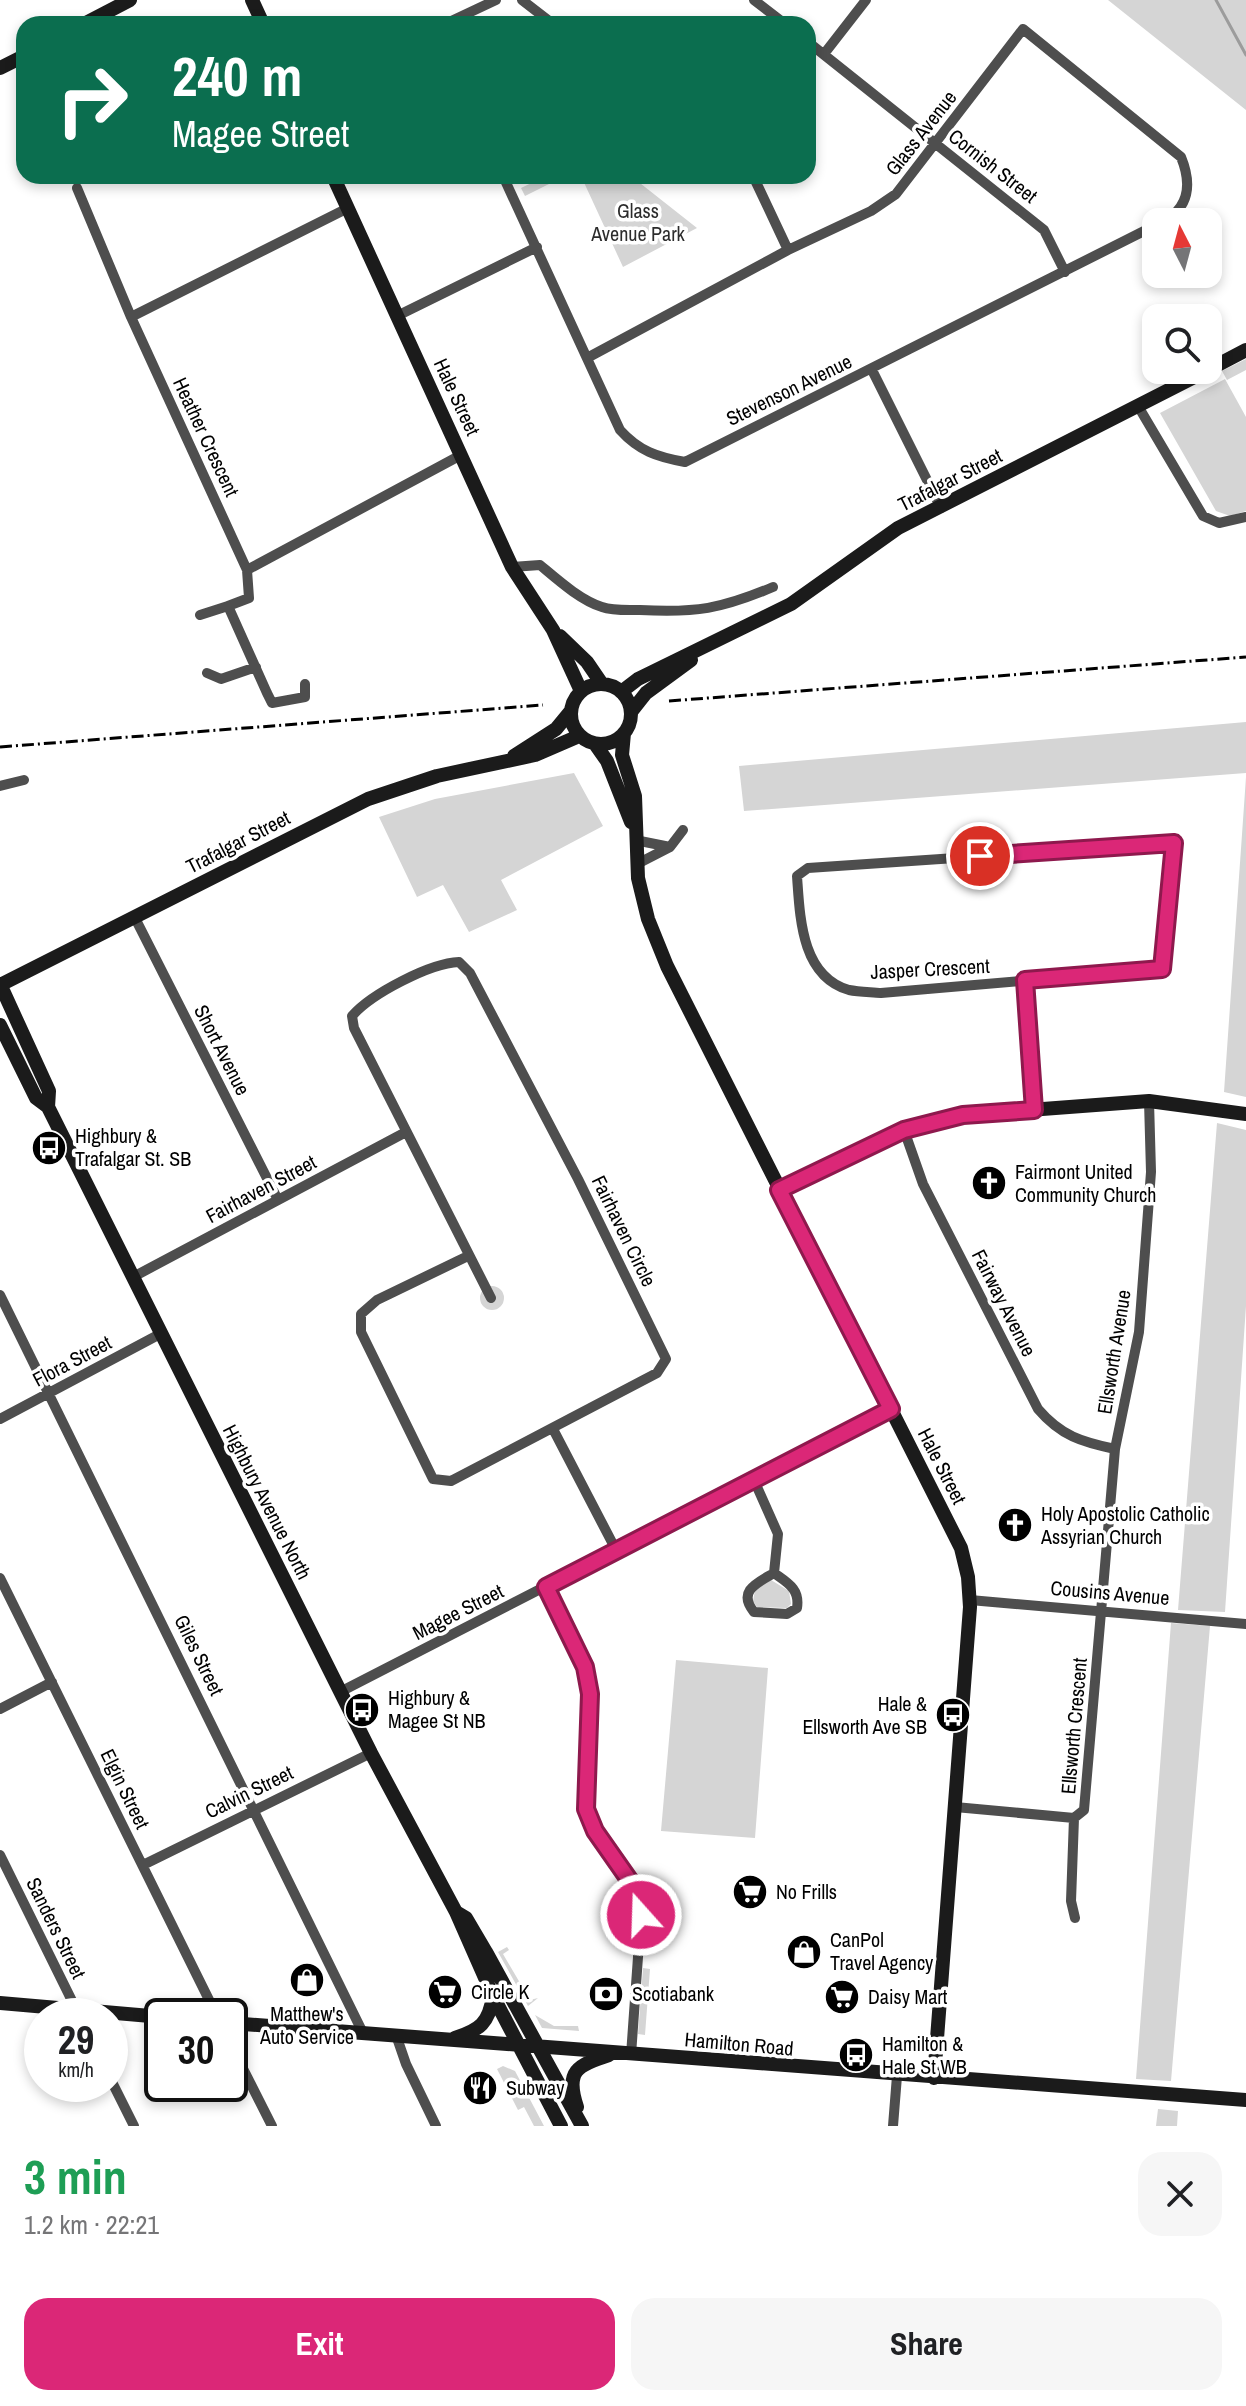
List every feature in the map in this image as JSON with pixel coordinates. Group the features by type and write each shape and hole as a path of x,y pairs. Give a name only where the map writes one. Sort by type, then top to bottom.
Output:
{"main road":[{"path":"99,16 130,0"},
{"name":"Hale Street","path":"337,184 512,567 553,630 581,691"},
{"name":"Trafalgar Street","path":"1222,363 1246,350"},
{"name":"Trafalgar Street","path":"621,692 638,679 791,604 898,528 1181,384"},
{"name":"Hale Street","path":"553,630 587,662 602,684"},
{"name":"Trafalgar Street","path":"631,712 646,693 719,639"},
{"path":"602,684 621,692 631,712 624,733 611,743 595,744 579,736 570,712 581,691 602,684"},
{"name":"Trafalgar Street","path":"504,762 556,729 570,712"},
{"name":"Hale Street","path":"624,733 622,755 635,796 637,864 648,919 667,966 961,1548 970,1600 934,2078"},
{"name":"Trafalgar Street","path":"0,985 368,799 437,776 535,755 579,736"},
{"name":"Hale Street","path":"595,744 607,761 635,835"},
{"name":"Highbury Avenue North","path":"0,985 49,1091 48,1107"},
{"name":"Highbury Avenue North","path":"0,1025 36,1098 48,1107 340,1692 456,1912 493,1996 561,2126"},
{"path":"779,1190 904,1130 963,1115 1149,1101 1246,1114"},
{"name":"Highbury Avenue North","path":"456,1912 466,1918 583,2126"},
{"path":"451,2040 483,2025 490,2015 493,1996"},
{"path":"0,2003 24,2006"},
{"name":"Hamilton Road","path":"248,2024 897,2076 1246,2100"},
{"path":"583,2126 572,2079 580,2066 615,2053"}],"street":[{"path":"462,16 496,0"},
{"path":"522,0 543,16"},
{"path":"754,0 775,16"},
{"path":"824,54 866,0"},
{"name":"Glass Avenue","path":"587,358 788,250 871,211 896,194 1023,29 1181,157 1190,178 1188,195 1180,208"},
{"name":"Cornish Street","path":"816,48 1044,230 1065,272"},
{"name":"Stevenson Avenue","path":"507,184 620,430 635,447 656,456 685,462 1142,232"},
{"path":"757,184 788,250"},
{"name":"Heather Crescent","path":"77,188 131,317 247,570"},
{"path":"131,317 348,208"},
{"path":"397,316 537,247"},
{"name":"Stevenson Avenue","path":"872,370 941,508"},
{"path":"1138,406 1203,516 1219,523 1246,517"},
{"path":"200,615 249,598 247,570 461,455"},
{"path":"512,567 540,565 561,583 602,607 631,610 686,613 726,607 773,587"},
{"path":"228,606 272,703 301,701 305,697 305,684"},
{"path":"207,673 221,679 256,667"},
{"path":"0,786 24,780"},
{"path":"637,864 670,847 683,830"},
{"path":"635,835 670,847"},
{"name":"Jasper Crescent","path":"1174,843 1162,969 1025,980 881,993 848,990 819,973 805,941 797,876 808,868 1174,843"},
{"name":"Short Avenue","path":"134,916 278,1200"},
{"name":"Fairhaven Circle","path":"459,962 470,973 666,1359 657,1373 451,1481 433,1479 423,1463 361,1332 361,1314 377,1300 468,1256 406,1132 354,1028 352,1016 362,1003 442,963 459,962"},
{"path":"1025,980 1034,1110"},
{"name":"Ellsworth Avenue","path":"1102,1609 1115,1449 1139,1332 1151,1172 1149,1101"},
{"name":"Fairway Avenue","path":"904,1130 923,1184 1038,1409 1054,1428 1074,1440 1115,1449"},
{"name":"Fairhaven Street","path":"133,1277 406,1132"},
{"path":"468,1256 491,1298"},
{"name":"Giles Street","path":"0,1295 363,2033"},
{"name":"Flora Street","path":"0,1419 160,1334"},
{"name":"Magee Street","path":"340,1692 891,1409"},
{"path":"553,1429 616,1550"},
{"path":"754,1480 778,1534 774,1573"},
{"path":"774,1573 794,1588 799,1598 797,1608 787,1614 754,1612 747,1603 746,1593 751,1586 774,1573"},
{"name":"Elgin Street","path":"0,1578 208,1998"},
{"path":"546,1587 585,1667 588,1680 586,1809 595,1831 637,1891 641,1915 631,2055"},
{"name":"Cousins Avenue","path":"970,1600 1102,1609 1246,1624"},
{"name":"Ellsworth Crescent","path":"955,1807 1074,1818 1084,1810 1102,1609"},
{"path":"0,1709 52,1682"},
{"name":"Calvin Street","path":"143,1865 371,1753"},
{"path":"1074,1818 1071,1901 1075,1918"},
{"name":"Sanders Street","path":"0,1855 71,1998"},
{"path":"396,2035 406,2064 436,2126"},
{"path":"893,2126 897,2076"},
{"path":"248,2079 272,2126"},
{"path":"122,2102 134,2126"}],"green space":[{"path":"1108,0 1246,0 1246,110"},
{"path":"529,184 549,184 525,196 521,188"},
{"name":"Glass Avenue Park","path":"585,184 641,184 697,228 623,267"},
{"path":"1246,359 1246,370 1227,380 1222,371"},
{"path":"1225,379 1246,417 1246,511 1230,516 1216,511 1160,413 1215,384 1222,384"},
{"path":"1246,722 1246,773 744,811 739,766"},
{"path":"574,773 603,826 501,880 517,910 469,932 443,885 417,897 379,817 435,799"},
{"path":"1246,777 1246,1097 1224,1092"},
{"path":"1217,1123 1246,1130 1246,1306 1225,1612 1178,1610"},
{"path":"492,1286 501,1289 504,1298 501,1307 492,1310 483,1307 480,1298 483,1289"},
{"path":"771,1580 789,1591 791,1604 787,1608 757,1607 753,1601 755,1590"},
{"path":"1171,1623 1210,1626 1171,2081 1136,2079"},
{"path":"676,1660 768,1668 755,1838 661,1831"},
{"path":"643,1889 656,1902 652,1950 644,1949 647,1913"},
{"path":"507,1947 509,1950 503,1954 530,2000 538,1998 528,2006 498,1952"},
{"path":"643,1968 650,1969 645,2035 638,2034"},
{"path":"535,2015 554,2026 578,2026 579,2031 542,2028"},
{"path":"503,2066 515,2071 544,2126 534,2126 524,2107 518,2110 497,2069"},
{"path":"1158,2109 1178,2111 1177,2126 1156,2126"}],"waterway":[{"path":"1216,0 1246,55"}],"railway":[{"path":"669,701 1246,657"},
{"path":"0,747 543,705"}],"place":[{"name":"Highbury & Trafalgar St. SB","path":"49,1148"},
{"name":"Fairmont United Community Church","path":"989,1183"},
{"name":"Holy Apostolic Catholic Assyrian Church","path":"1015,1525"},
{"name":"Highbury & Magee St NB","path":"362,1710"},
{"name":"Hale & Ellsworth Ave SB","path":"953,1715"},
{"name":"No Frills","path":"750,1892"},
{"name":"CanPol Travel Agency","path":"804,1952"},
{"name":"Matthew's Auto Service","path":"307,1980"},
{"name":"Circle K","path":"445,1992"},
{"name":"Scotiabank","path":"606,1994"},
{"name":"Daisy Mart","path":"842,1997"},
{"name":"Hamilton & Hale St WB","path":"856,2055"},
{"name":"Subway","path":"480,2088"}],"route":[{"path":"641,1915 637,1891 595,1831 586,1809 584,1787 590,1694 585,1667 546,1587 891,1409 779,1190 904,1130 963,1115 1034,1110 1025,980 1162,969 1174,843 980,856"}]}
